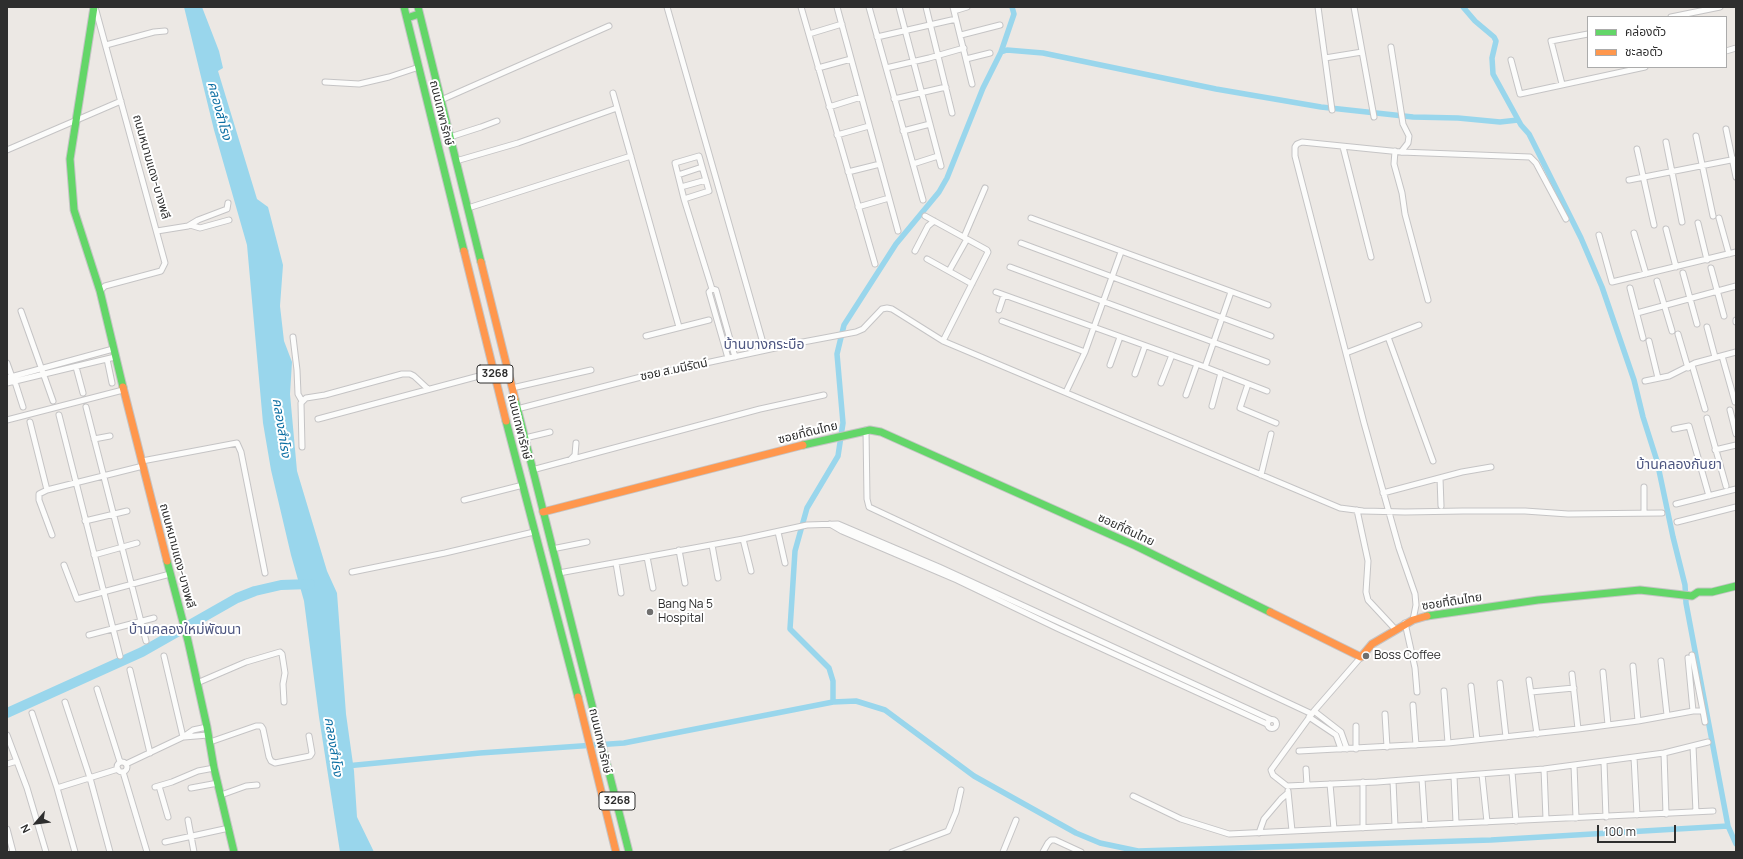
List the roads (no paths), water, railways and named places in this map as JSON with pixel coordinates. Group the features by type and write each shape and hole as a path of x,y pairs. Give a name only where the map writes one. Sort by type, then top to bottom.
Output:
{"main road":[{"name":"ถนนหนามแดง-บางพลี","path":"94,7 70,159 74,210 100,291 123,390 188,641 207,727 214,768 234,852"},
{"name":"ถนนเทพารักษ์","path":"404,7 534,532 616,852"},
{"name":"ถนนเทพารักษ์","path":"418,10 532,470 630,852"},
{"path":"407,18 418,10"},
{"name":"ซอยที่ดินไทย","path":"543,512 866,430 881,432 1107,532 1221,586 1360,657 1372,644 1395,629 1405,623 1430,615 1538,600 1640,590 1692,596 1698,592 1712,592 1736,586"}],"street":[{"name":"ถนนหนามแดง-บางพลี","path":"94,7 106,45 165,263 163,269 105,286 100,291"},
{"path":"667,7 765,350"},
{"path":"801,7 875,264"},
{"path":"837,7 898,231"},
{"path":"869,7 923,200"},
{"path":"899,7 941,166"},
{"path":"926,7 952,113"},
{"path":"967,7 954,9 972,84"},
{"path":"1318,7 1332,110"},
{"path":"1354,7 1374,116"},
{"path":"1676,16 1720,7"},
{"path":"877,37 956,19"},
{"path":"809,34 842,24"},
{"path":"961,35 1000,25"},
{"path":"441,100 609,26"},
{"path":"106,45 154,32 165,31"},
{"path":"1562,84 1551,41 1587,34"},
{"path":"1391,47 1404,124 1409,136 1408,143 1401,152"},
{"path":"886,68 964,48"},
{"path":"1325,58 1362,52"},
{"path":"966,59 990,53"},
{"path":"818,68 851,59"},
{"path":"1511,60 1520,94 1640,68"},
{"path":"325,82 359,84 389,77 419,67"},
{"path":"894,99 946,87"},
{"path":"613,93 679,328"},
{"path":"829,107 861,98"},
{"path":"7,150 121,101"},
{"path":"456,161 518,143 617,108"},
{"path":"450,137 496,121"},
{"path":"903,131 930,124"},
{"path":"837,135 869,126"},
{"path":"1726,129 1734,159 1736,177"},
{"path":"1696,136 1713,216"},
{"path":"1413,620 1416,605 1415,594 1405,569 1388,512 1346,353 1295,150 1297,144 1302,142 1401,152 1530,157 1536,163 1566,219"},
{"path":"1666,142 1682,222"},
{"path":"1343,147 1371,257"},
{"path":"1637,149 1654,225"},
{"path":"1395,151 1394,164 1402,193 1405,214 1428,300"},
{"path":"468,208 631,156"},
{"path":"684,199 709,191 699,156 675,163 684,199 712,289 716,290 735,356"},
{"path":"913,164 938,156"},
{"path":"1629,180 1734,159"},
{"path":"848,172 880,164"},
{"path":"678,175 702,168"},
{"path":"681,187 706,180"},
{"path":"949,271 966,238 985,188"},
{"path":"858,208 889,198"},
{"path":"157,231 190,225 198,220 227,209 228,203"},
{"path":"925,216 966,238 988,252 942,341 1340,508 1388,512 1525,511 1568,514 1662,513"},
{"path":"1031,218 1268,305"},
{"path":"1719,218 1729,254"},
{"path":"190,225 200,228 229,220"},
{"path":"915,251 928,226 934,221"},
{"path":"1698,223 1707,260"},
{"path":"1666,229 1676,267"},
{"path":"1634,233 1646,274"},
{"path":"1599,235 1612,282 1736,252"},
{"path":"1021,243 1271,336"},
{"path":"1066,392 1085,352 1121,252"},
{"path":"928,260 972,284"},
{"path":"1010,267 1267,362"},
{"path":"1711,268 1724,316"},
{"path":"1683,273 1698,324"},
{"path":"1658,281 1672,331"},
{"path":"1637,313 1736,286"},
{"path":"1630,288 1643,338"},
{"path":"712,289 709,292 728,358"},
{"path":"996,292 1222,373 1267,391"},
{"path":"1204,367 1231,292"},
{"path":"999,310 1004,295"},
{"name":"ซอย ส.มนีรัตน์","path":"517,409 618,382 735,356 851,333 863,329 882,309 887,308 892,309 942,341"},
{"path":"21,311 53,402"},
{"path":"646,336 709,320"},
{"path":"1002,321 1085,352"},
{"path":"1346,353 1419,325"},
{"path":"1707,327 1715,358"},
{"path":"1678,334 1705,409"},
{"path":"293,337 298,394 302,401 302,447"},
{"path":"1110,365 1120,337"},
{"path":"1388,337 1433,461"},
{"path":"1649,342 1658,378"},
{"path":"1135,374 1145,346"},
{"path":"43,372 113,349"},
{"path":"1645,381 1669,376 1690,366 1736,352"},
{"path":"94,354 96,361"},
{"path":"1160,383 1172,355"},
{"path":"1722,356 1735,402"},
{"path":"7,383 11,379 76,367 115,357"},
{"path":"107,359 112,383"},
{"path":"7,363 11,379 23,407"},
{"path":"1186,395 1197,364"},
{"path":"76,367 83,393"},
{"path":"512,388 591,370"},
{"path":"318,419 494,372"},
{"path":"1212,406 1222,373"},
{"path":"302,401 308,397 325,395 402,374 410,374 414,376 428,389"},
{"path":"1248,384 1240,408 1276,422"},
{"path":"7,420 123,390"},
{"path":"532,470 760,409 824,395"},
{"path":"86,407 146,641"},
{"path":"1730,410 1736,434"},
{"path":"59,415 120,656"},
{"path":"1706,418 1726,486"},
{"path":"30,422 47,490"},
{"path":"1674,428 1689,426 1710,496"},
{"path":"866,430 867,499 869,507 1312,714 1335,726 1344,736 1344,749"},
{"path":"525,438 550,432"},
{"path":"1261,475 1271,434"},
{"path":"94,439 110,436"},
{"path":"52,535 39,496 39,494 47,490 104,476 142,464 237,443 241,452 265,573"},
{"path":"569,461 575,455 576,443"},
{"path":"1716,450 1736,445"},
{"path":"1383,493 1440,478 1491,467"},
{"path":"1440,478 1441,506"},
{"path":"464,500 522,484"},
{"path":"1644,487 1644,513"},
{"path":"1676,504 1736,489"},
{"path":"1677,522 1736,507"},
{"path":"1357,510 1368,561 1366,592 1368,600 1395,629"},
{"path":"85,521 127,511"},
{"path":"559,573 743,539 807,525 830,524 842,531 876,543 975,587 1269,721"},
{"path":"352,572 446,553 534,532"},
{"path":"778,532 785,563"},
{"path":"743,539 751,571"},
{"path":"552,549 587,542"},
{"path":"94,554 137,544"},
{"path":"712,545 718,578"},
{"path":"679,550 685,583"},
{"path":"647,557 653,588"},
{"path":"616,563 621,593"},
{"path":"64,565 77,598 170,574"},
{"path":"88,635 154,618"},
{"path":"1405,623 1415,668 1417,692"},
{"path":"197,683 246,662 280,652 282,654 285,673 282,684 284,702"},
{"path":"164,656 183,737"},
{"path":"1693,711 1690,656 1705,722"},
{"path":"1360,657 1312,714 1271,770 1273,775 1287,786 1393,781 1544,769 1664,753 1708,742"},
{"path":"1661,661 1667,715"},
{"path":"1633,666 1638,721"},
{"path":"130,670 150,753"},
{"path":"1603,672 1608,725"},
{"path":"1572,674 1578,729"},
{"path":"1529,680 1537,734"},
{"path":"1500,683 1506,737"},
{"path":"1471,686 1477,740"},
{"path":"1531,692 1574,688"},
{"path":"97,689 120,762 117,766 118,769"},
{"path":"1444,691 1448,743"},
{"path":"64,702 90,778 110,852"},
{"path":"1413,705 1416,745"},
{"path":"1299,751 1448,743 1578,729 1638,721 1693,711 1703,711"},
{"path":"32,713 57,788 75,852"},
{"path":"1312,714 1331,731 1339,740 1344,749"},
{"path":"1385,714 1387,747"},
{"path":"183,737 209,738 261,726 269,757 271,761 275,763 310,756 312,752 309,736"},
{"path":"1331,731 1335,726"},
{"path":"1356,726 1356,749"},
{"path":"120,762 126,764 183,737 193,730 207,727"},
{"path":"7,735 27,788 46,852"},
{"path":"1693,746 1696,812"},
{"path":"1664,753 1666,814"},
{"path":"1634,757 1637,815"},
{"path":"7,764 17,761"},
{"path":"1604,762 1606,817"},
{"path":"126,764 127,769 124,772 147,852"},
{"path":"1574,765 1576,818"},
{"path":"168,817 157,786 172,782 198,771 214,768"},
{"path":"57,788 118,769 124,772"},
{"path":"1306,769 1307,785"},
{"path":"1544,769 1546,819"},
{"path":"1512,772 1516,821"},
{"path":"1482,774 1487,822"},
{"path":"1454,776 1456,823"},
{"path":"1422,779 1425,825"},
{"path":"1393,781 1395,826"},
{"path":"1363,782 1363,828"},
{"path":"191,788 218,783"},
{"path":"1330,784 1334,829"},
{"path":"221,795 246,786 257,785"},
{"path":"1287,786 1292,831"},
{"path":"892,852 948,831 956,812 961,790"},
{"path":"1259,833 1264,819 1288,793"},
{"path":"1133,796 1181,819 1229,834 1713,811"},
{"path":"188,820 194,852"},
{"path":"1003,852 1016,820"},
{"path":"165,842 229,828"},
{"path":"7,829 13,852"},
{"path":"1043,852 1050,840 1055,840 1081,852"}],"water":[{"name":"คลองสำโรง","path":"184,7 202,7 219,51 223,68 218,71 257,199 268,207 283,265 280,306 284,341 292,362 290,394 297,471 327,571 337,593 346,714 354,771 357,817 374,852 340,852 319,717 304,601 291,555 271,470 263,423 247,245 214,130"}],"waterway":[{"path":"1001,52 1014,14 1012,7"},
{"path":"1463,7 1475,21 1494,37 1496,41 1492,58 1493,74 1521,125 1529,134 1581,238 1602,287 1634,380 1643,417 1657,461 1685,585 1686,603 1728,826 1736,844"},
{"path":"833,702 833,681 829,668 790,629 795,551 807,508 838,456 843,423 837,354 844,325 896,244 939,192 947,178 983,88 1001,52 1007,50 1043,53 1216,89 1321,107 1413,117 1458,118 1500,122 1518,120"},
{"path":"7,713 142,652 237,598 255,591 281,585 310,584"},
{"name":"คลองสำโรง","path":"346,766 480,753 624,743 833,702 856,701 885,710 974,776 1076,833 1100,843 1138,851 1491,840 1728,826"}],"place":[{"name":"Bang Na 5 Hospital","path":"650,612"},
{"name":"Boss Coffee","path":"1366,656"}],"district":[{"name":"บ้านบางกระบือ","path":"764,345"},
{"name":"บ้านคลองกันยา","path":"1679,465"},
{"name":"บ้านคลองใหม่พัฒนา","path":"185,630"}]}
